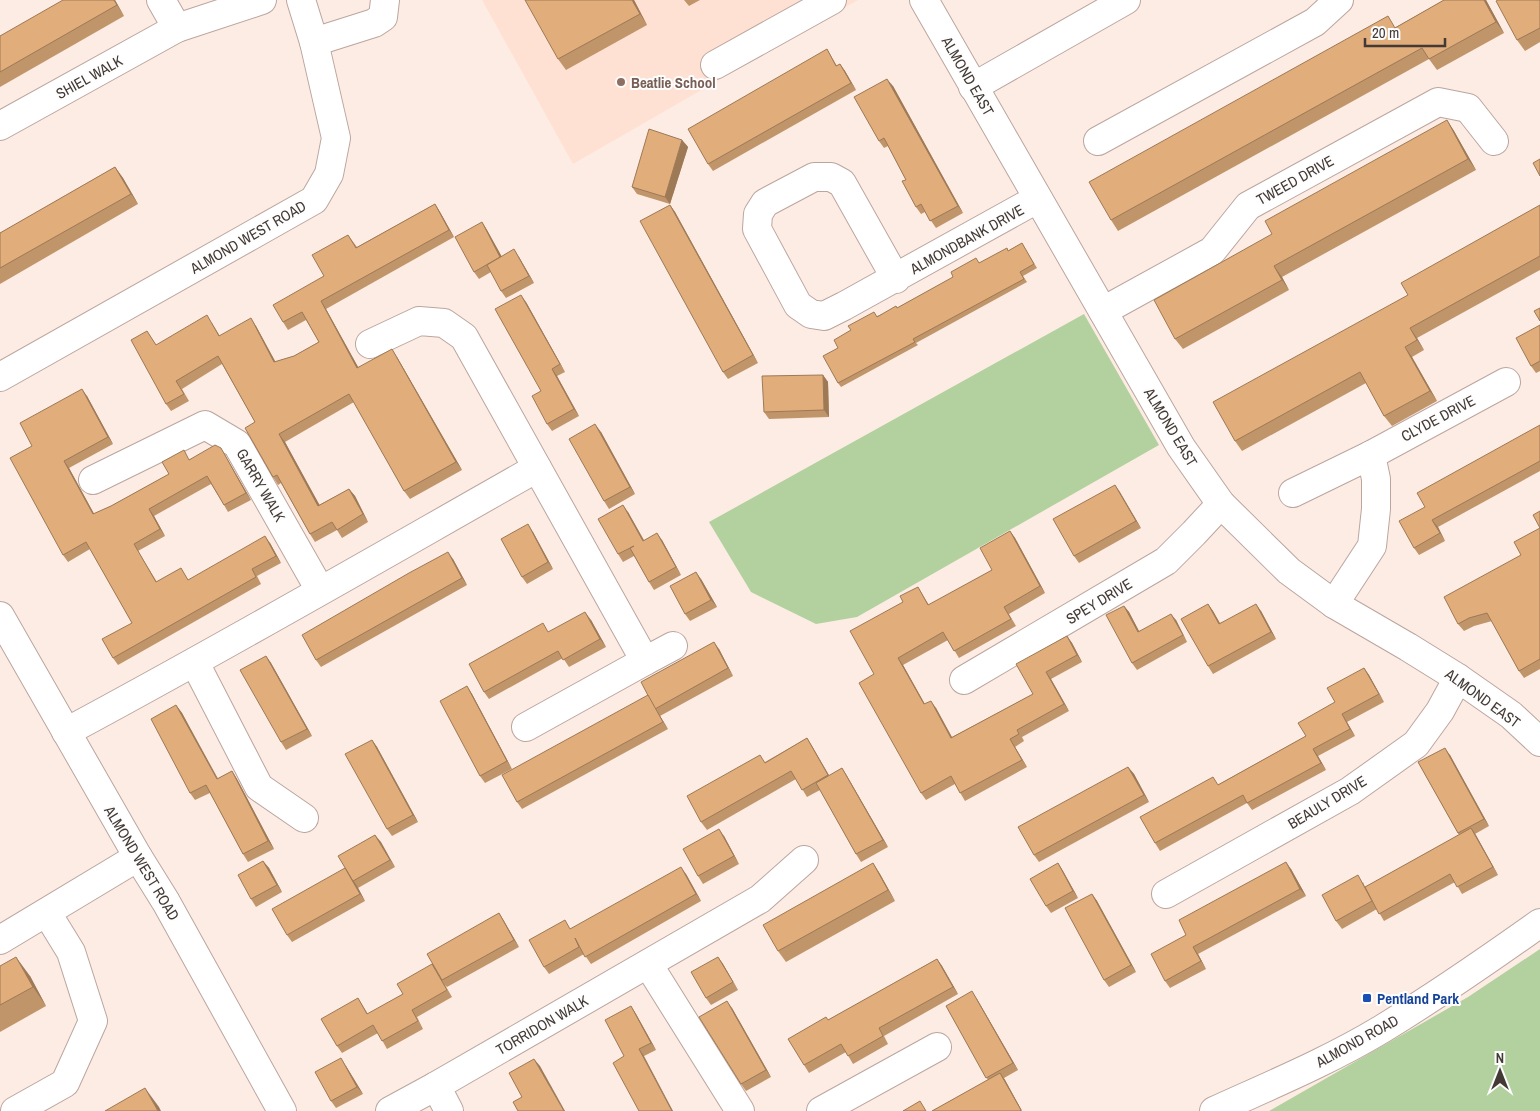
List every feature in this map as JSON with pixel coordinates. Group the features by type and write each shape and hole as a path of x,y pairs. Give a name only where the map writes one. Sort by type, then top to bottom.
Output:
{"street":[{"path":"161,0 177,28"},
{"name":"SHIEL WALK","path":"0,126 177,28 262,0"},
{"name":"ALMOND WEST ROAD","path":"0,377 314,200 329,174 336,138 314,42 301,0"},
{"path":"314,42 374,23 383,17 385,0"},
{"path":"715,65 832,0"},
{"name":"ALMOND EAST","path":"924,0 1037,200 1103,310 1181,447 1220,504 1289,571 1334,604 1458,678 1511,715 1540,742"},
{"path":"974,87 1126,0"},
{"path":"1098,141 1315,22 1339,0"},
{"name":"TWEED DRIVE","path":"1103,310 1212,251 1248,206 1438,102 1468,108 1494,141"},
{"name":"ALMONDBANK DRIVE","path":"896,279 842,183 831,177 814,177 765,203 758,214 758,229 798,305 811,314 824,316 896,279 1037,200"},
{"path":"370,344 419,321 444,324 464,337 645,662"},
{"name":"CLYDE DRIVE","path":"1293,493 1506,382"},
{"name":"GARRY WALK","path":"93,480 205,425 237,444 320,590"},
{"path":"1334,604 1372,546 1376,509 1376,479 1371,454"},
{"path":"66,732 195,663 320,590 537,468"},
{"name":"SPEY DRIVE","path":"964,680 1166,561 1194,534 1220,504"},
{"name":"ALMOND WEST ROAD","path":"0,616 138,857 166,902 282,1111"},
{"path":"526,728 673,646"},
{"path":"195,663 259,787 304,818"},
{"name":"BEAULY DRIVE","path":"1166,894 1350,791 1416,744 1440,711 1458,678"},
{"path":"0,940 138,857"},
{"name":"TORRIDON WALK","path":"390,1111 760,899 804,860"},
{"path":"15,1111 65,1083 93,1021 71,952 47,913"},
{"name":"ALMOND ROAD","path":"1214,1111 1320,1062 1381,1030 1476,969 1540,923"},
{"path":"648,964 740,1111"},
{"path":"821,1111 937,1047"},
{"path":"436,1086 449,1111"}],"shaded area":[{"name":"Beatlie School","path":"482,0 858,0 573,164"}],"green space":[{"path":"1084,314 1159,445 857,617 816,624 751,592 709,522"},
{"path":"1540,949 1540,1111 1269,1111 1468,997"}],"building":[{"path":"63,0 114,0 117,5 0,72 0,36"},
{"path":"525,0 632,0 640,14 558,59"},
{"path":"1444,0 1484,0 1496,22 1429,59 1422,48 1111,220 1089,182 1388,16 1395,28"},
{"path":"1540,0 1540,28 1517,40 1496,1"},
{"path":"827,49 836,66 840,64 851,83 708,164 688,129"},
{"path":"887,79 958,206 930,221 921,204 916,207 902,181 906,180 884,138 879,141 854,97"},
{"path":"1447,120 1468,159 1274,266 1282,280 1175,339 1154,300 1272,234 1265,221"},
{"path":"649,129 682,140 665,197 632,187"},
{"path":"1540,159 1540,176 1533,163"},
{"path":"115,167 131,194 0,268 0,233"},
{"path":"435,204 449,230 321,301 357,368 392,349 456,462 404,491 349,394 279,434 318,506 349,489 363,514 337,530 332,522 310,534 277,475 273,477 245,428 255,422 218,356 176,381 184,394 166,404 131,340 147,331 156,345 207,315 219,336 251,318 274,362 294,356 319,342 302,312 283,322 273,305 324,276 312,255 348,235 356,248"},
{"path":"670,205 753,355 723,372 640,221"},
{"path":"1540,205 1540,256 1410,328 1417,340 1405,347 1430,391 1384,416 1360,372 1235,441 1213,402 1408,295 1401,283"},
{"path":"482,222 500,257 474,272 455,237"},
{"path":"1022,243 1034,264 1020,272 1024,279 913,339 915,342 838,383 823,356 838,348 834,340 851,330 848,326 874,312 877,317 896,306 897,308 953,277 951,272 976,258 979,263 1007,248 1008,251"},
{"path":"514,249 529,276 501,291 487,265"},
{"path":"521,295 560,364 552,369 574,409 547,424 532,396 541,391 495,309"},
{"path":"1540,308 1540,321 1534,311"},
{"path":"1540,325 1540,361 1531,366 1516,338"},
{"path":"823,375 824,410 764,412 762,376"},
{"path":"82,389 108,437 64,461 93,514 169,474 162,462 184,450 189,460 215,445 221,448 246,493 224,505 207,476 149,509 160,529 134,544 156,582 181,568 188,580 265,536 276,556 252,569 256,577 113,658 102,639 132,623 86,542 63,555 10,458 32,446 20,423"},
{"path":"595,424 630,487 604,501 569,439"},
{"path":"1540,425 1540,461 1432,520 1440,533 1414,548 1399,521 1425,507 1417,493"},
{"path":"1115,485 1136,521 1074,556 1053,519"},
{"path":"623,505 643,541 657,533 676,567 649,582 630,548 618,554 598,519"},
{"path":"1540,511 1540,528 1533,515"},
{"path":"528,524 548,562 522,577 501,539"},
{"path":"1540,528 1540,659 1519,671 1487,613 1469,618 1458,624 1444,597 1521,555 1514,542"},
{"path":"1010,531 1040,586 1004,607 1011,619 954,651 943,632 898,658 924,704 931,701 951,738 1033,694 1016,664 1067,636 1077,655 1046,672 1064,704 1017,730 1019,734 1010,739 1022,760 960,793 951,776 921,793 859,683 874,674 850,631 903,602 900,596 918,587 928,605 992,570 980,548"},
{"path":"448,552 462,578 316,660 302,635"},
{"path":"696,572 711,600 685,614 670,586"},
{"path":"1208,604 1219,624 1256,604 1271,632 1208,666 1181,619"},
{"path":"1124,606 1138,632 1171,614 1183,635 1132,663 1106,615"},
{"path":"585,612 600,639 563,660 558,651 484,692 469,664 543,623 548,632"},
{"path":"714,642 728,668 655,709 641,682"},
{"path":"266,656 307,729 281,742 240,670"},
{"path":"1364,668 1379,694 1342,714 1350,729 1313,749 1321,763 1247,803 1243,795 1155,843 1140,817 1213,777 1218,785 1306,736 1298,723 1335,702 1327,688"},
{"path":"467,686 507,761 480,776 440,701"},
{"path":"648,695 663,722 517,802 502,775"},
{"path":"176,705 217,779 232,771 268,841 243,854 206,785 190,793 151,719"},
{"path":"807,738 828,775 802,790 791,771 701,822 687,796 760,755 765,763"},
{"path":"372,740 413,815 387,829 345,754"},
{"path":"1445,748 1484,819 1458,833 1418,762"},
{"path":"1128,767 1144,795 1034,855 1018,827"},
{"path":"842,768 883,840 856,854 816,783"},
{"path":"1471,828 1493,867 1457,887 1450,874 1379,914 1365,887"},
{"path":"719,829 734,856 698,876 683,849"},
{"path":"375,835 390,860 353,881 338,856"},
{"path":"263,861 277,885 251,899 238,875"},
{"path":"1286,862 1300,889 1193,947 1201,961 1165,981 1151,954 1186,935 1179,920"},
{"path":"873,863 888,890 778,951 763,925"},
{"path":"1058,863 1073,891 1046,906 1030,879"},
{"path":"681,867 696,894 585,957 575,938 579,947 544,967 529,940 565,920 570,929"},
{"path":"345,868 360,894 287,935 272,909"},
{"path":"1358,875 1372,901 1336,921 1322,895"},
{"path":"1092,894 1131,965 1104,980 1065,908"},
{"path":"499,913 514,940 442,980 427,954"},
{"path":"16,957 33,987 0,1005 0,966"},
{"path":"718,957 733,982 706,998 691,972"},
{"path":"937,959 953,987 879,1028 883,1036 848,1056 841,1044 804,1065 788,1039 826,1017 828,1020"},
{"path":"432,964 447,990 412,1010 418,1021 382,1041 373,1025 337,1046 321,1019 358,998 367,1014 403,994 397,984"},
{"path":"972,991 1013,1063 986,1078 946,1006"},
{"path":"727,1001 766,1070 741,1084 699,1017"},
{"path":"631,1006 651,1043 639,1049 672,1111 639,1111 613,1063 624,1056 605,1020"},
{"path":"341,1058 357,1087 331,1101 315,1072"},
{"path":"534,1059 564,1111 518,1111 513,1102 522,1097 509,1073"},
{"path":"1000,1073 1020,1111 932,1111"},
{"path":"145,1088 158,1111 105,1111"},
{"path":"920,1101 926,1111 903,1111"}],"place":[{"name":"Beatlie School","path":"621,82"},
{"name":"Pentland Park","path":"1367,998"}]}
